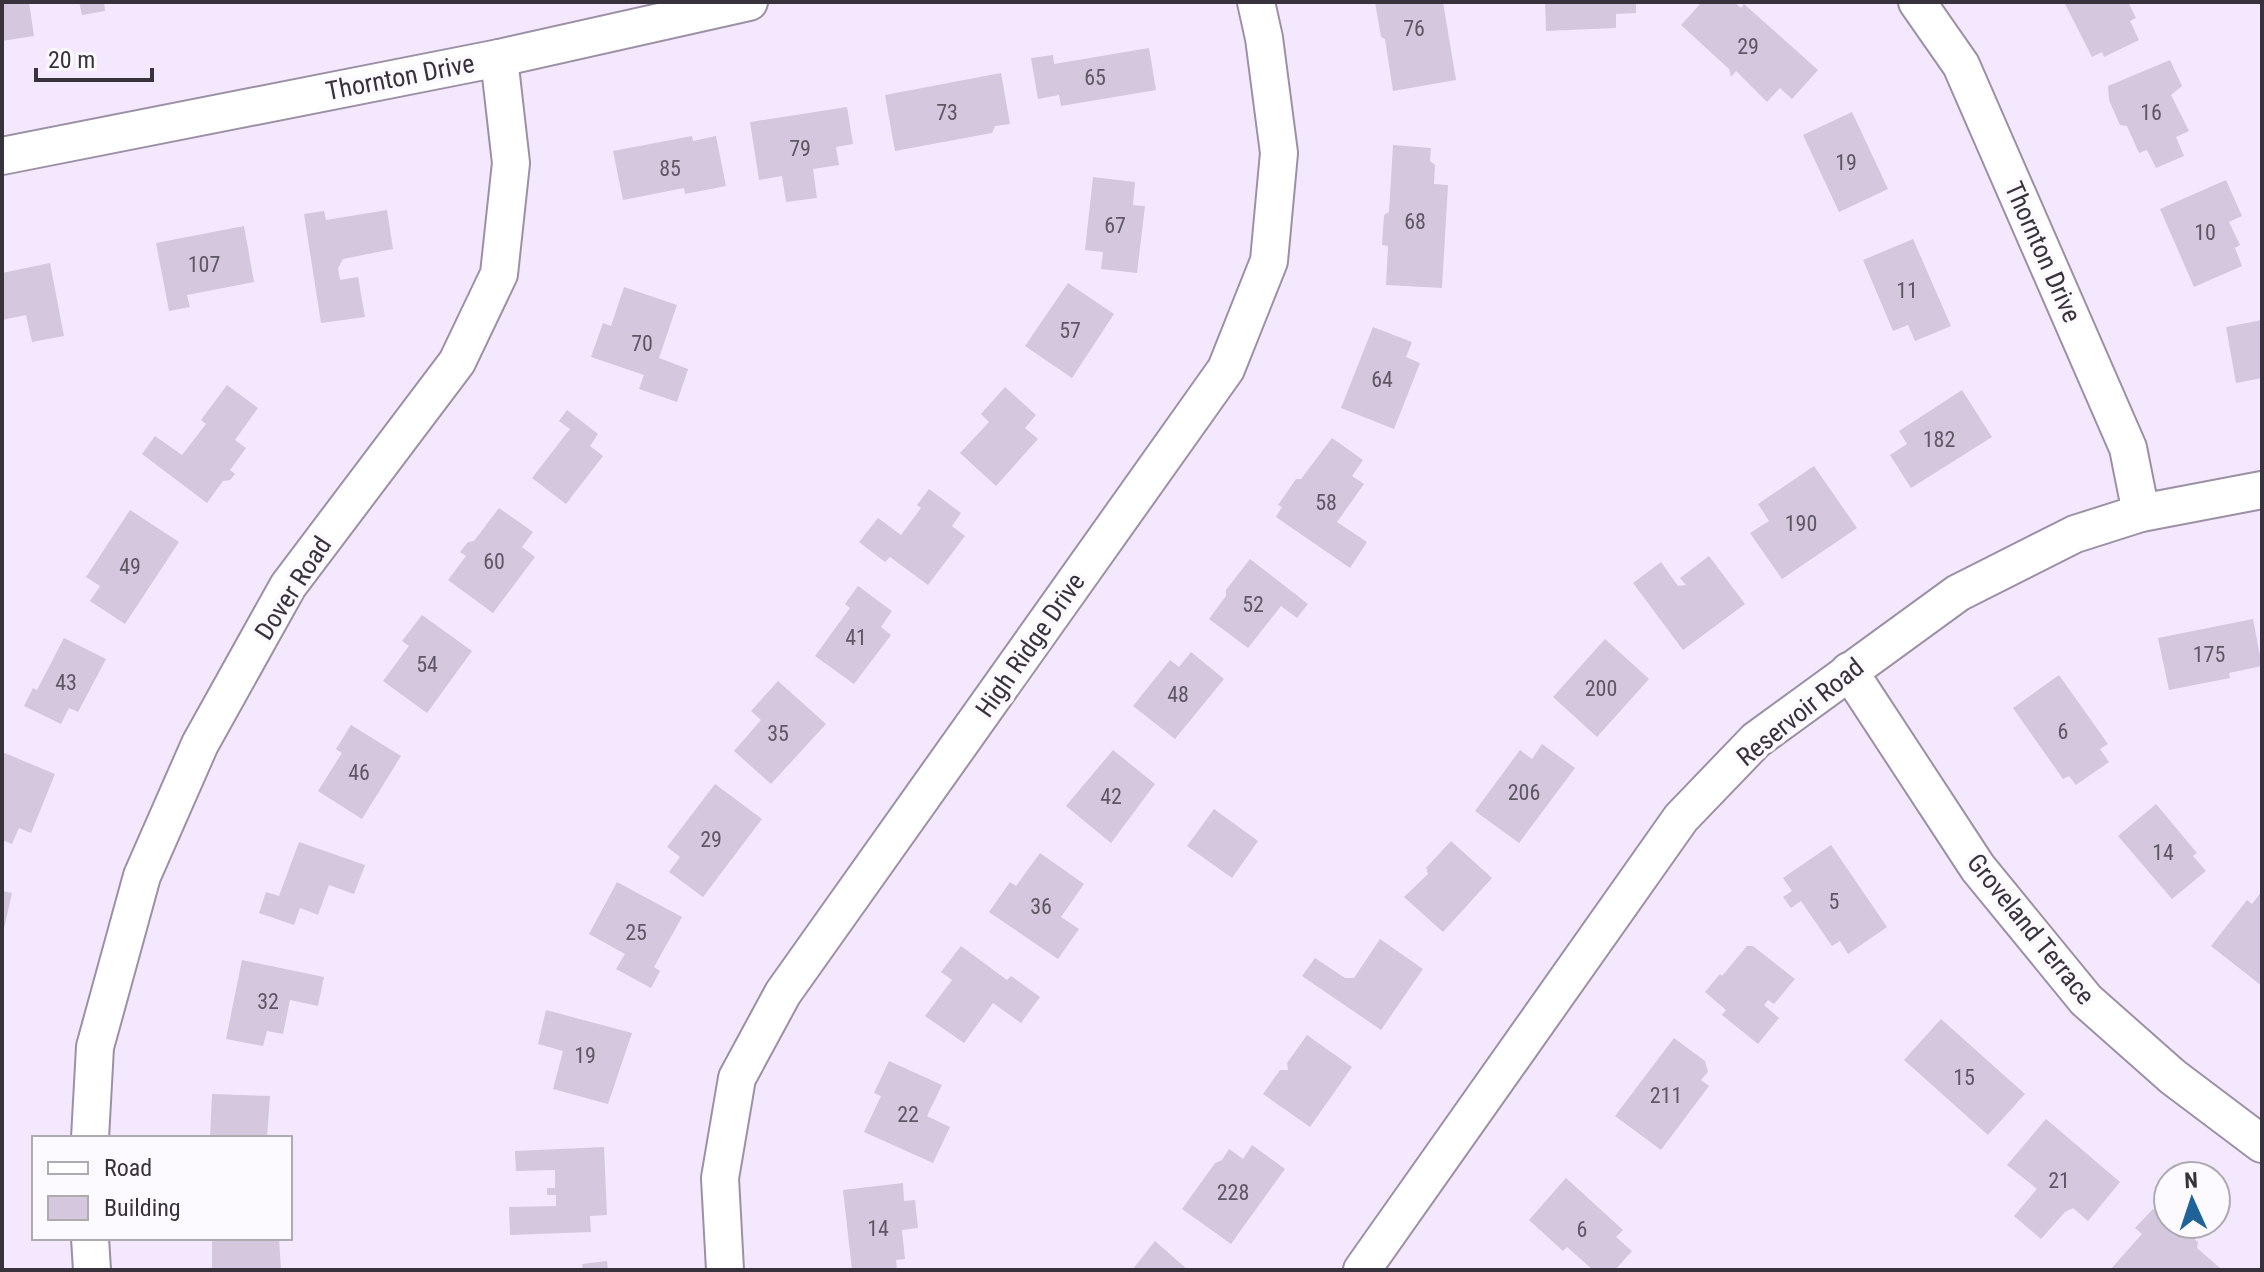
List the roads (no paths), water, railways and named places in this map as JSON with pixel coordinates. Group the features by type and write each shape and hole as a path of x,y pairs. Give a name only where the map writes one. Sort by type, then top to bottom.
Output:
{"street":[{"name":"Thornton Drive","path":"2,156 499,58 749,2"},
{"name":"High Ridge Drive","path":"725,1270 720,1178 737,1078 783,993 1226,369 1269,261 1279,153 1264,38 1256,2"},
{"name":"Thornton Drive","path":"1917,2 1961,65 2011,178 2128,448 2141,513"},
{"name":"Dover Road","path":"90,1136 95,1047 142,876 200,744 288,586 457,362 499,274 511,163 499,58"},
{"name":"Reservoir Road","path":"1379,1264 1681,818 1756,740 1958,593 2075,534 2141,513 2262,490"},
{"name":"Groveland Terrace","path":"1849,671 1978,868 2086,1000 2173,1077 2262,1144"},
{"path":"90,1240 92,1270"}]}
